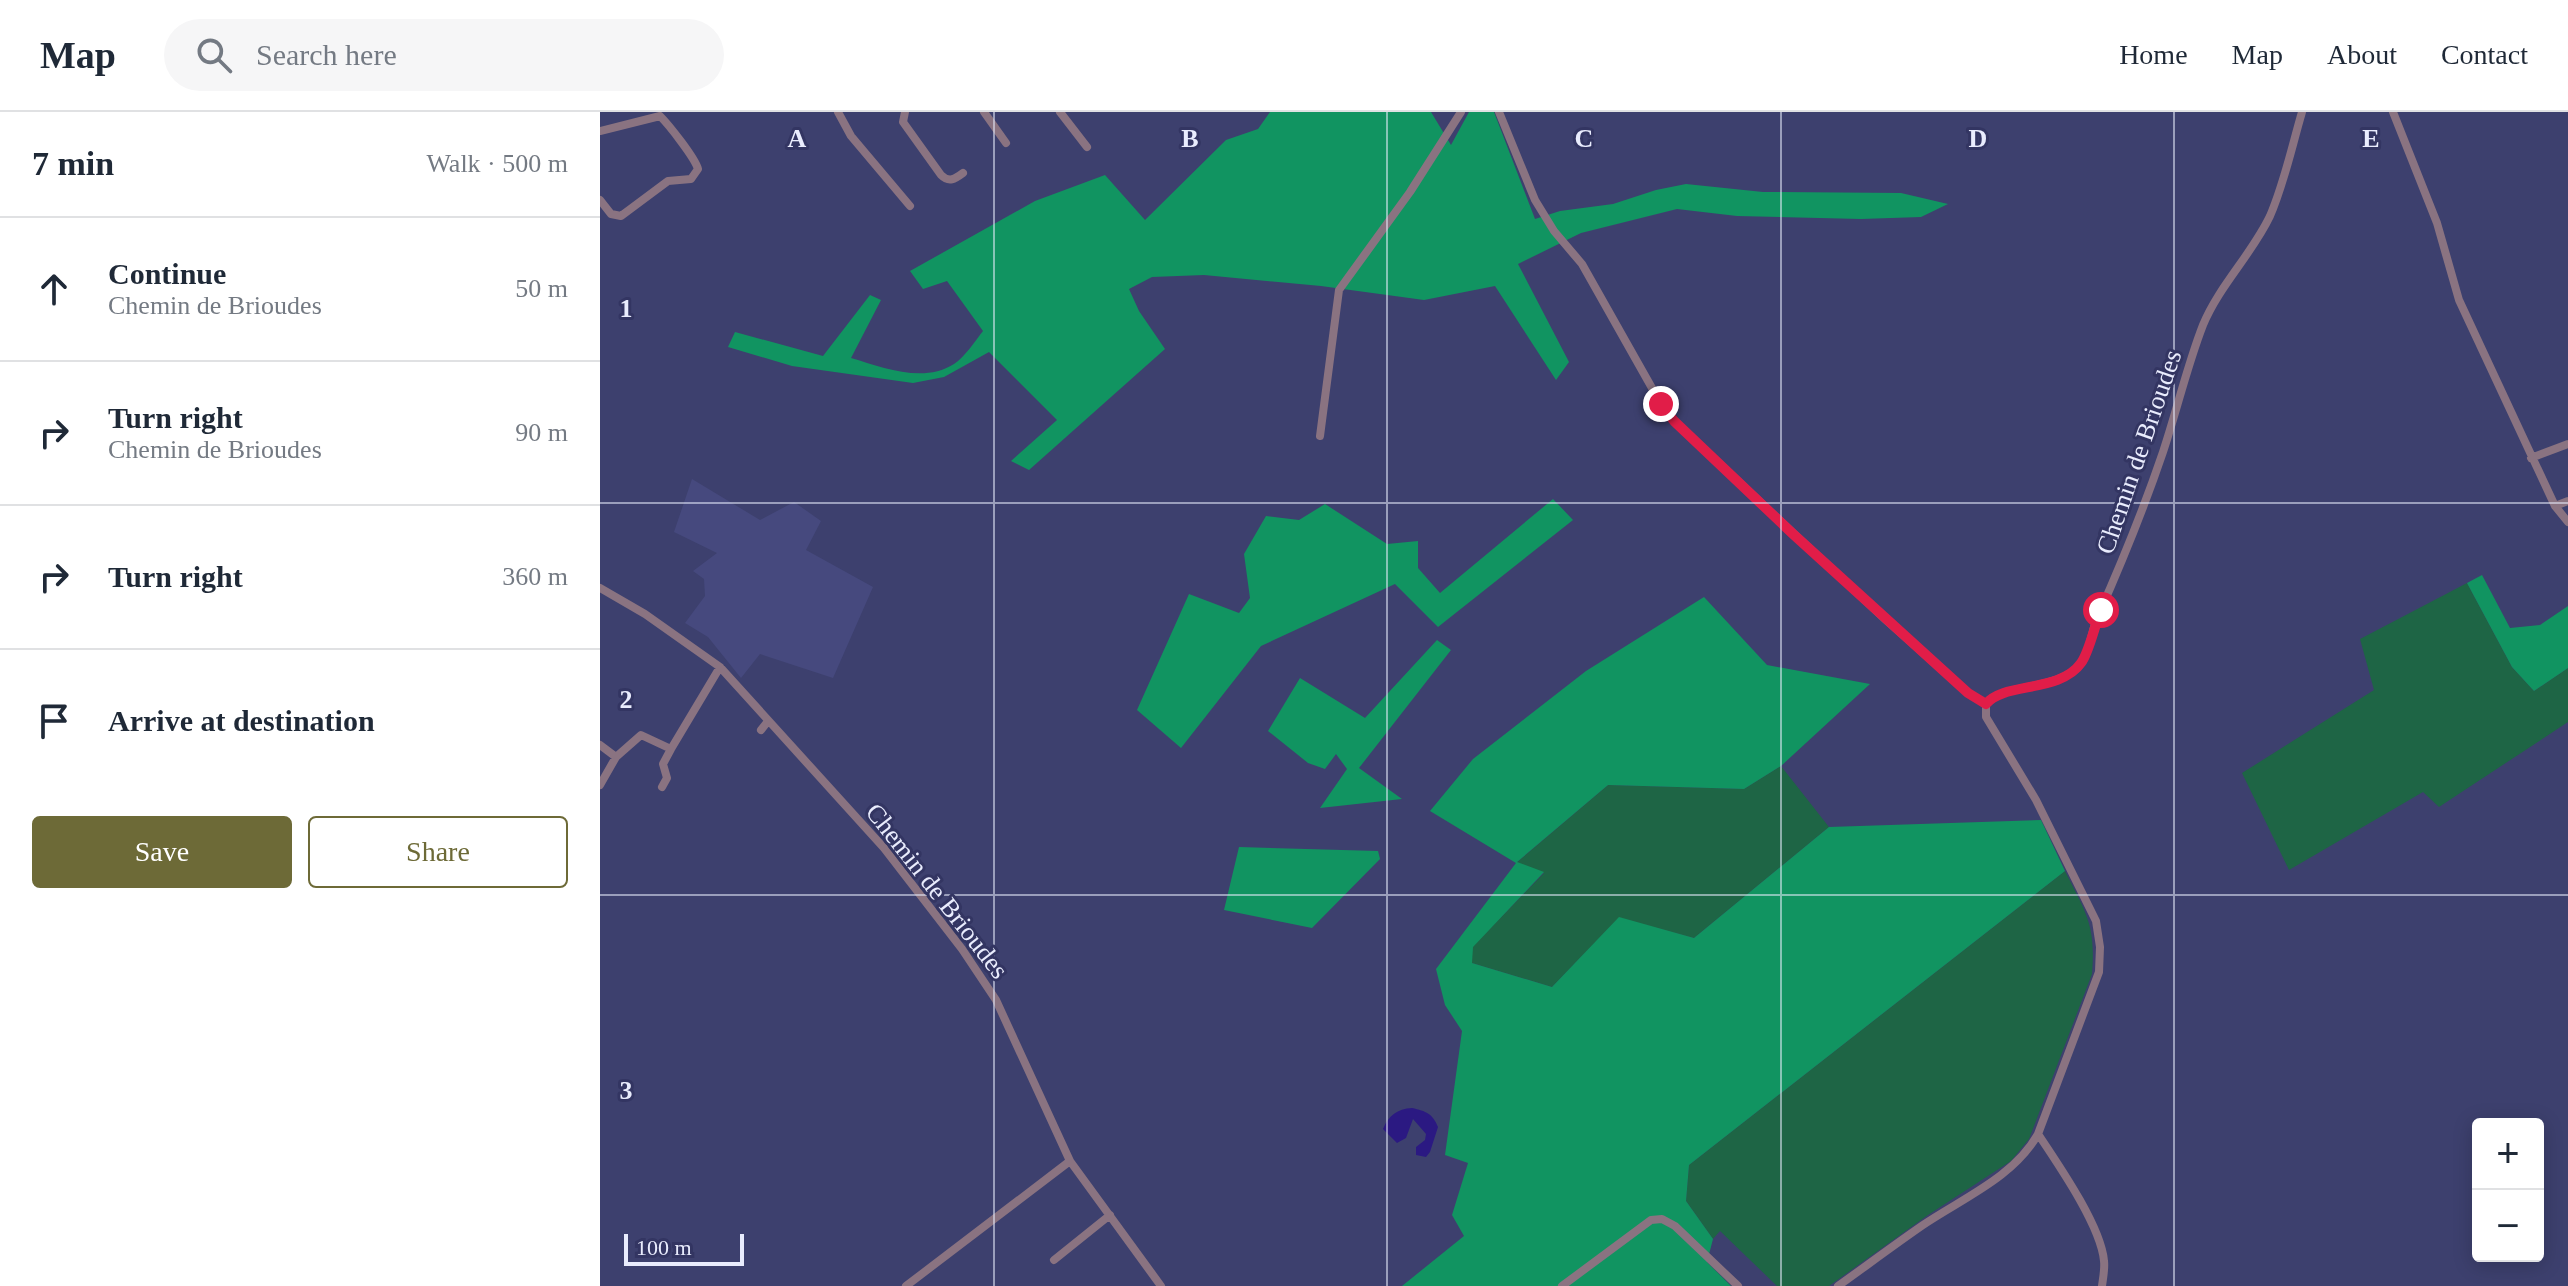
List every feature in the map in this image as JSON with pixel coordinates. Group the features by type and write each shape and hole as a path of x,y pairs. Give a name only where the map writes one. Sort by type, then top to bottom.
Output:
{"street":[{"path":"838,112 851,136 910,206"},
{"path":"905,112 902,117 905,124 941,175 952,180 963,173"},
{"path":"984,112 1006,143"},
{"path":"1060,112 1087,147"},
{"path":"1320,436 1339,290 1410,192 1461,112"},
{"path":"1499,112 1535,200 1554,231 1582,264 1661,404 1674,421 1887,621 1968,693 1986,704 1986,717 2036,800 2096,921 2100,947 2099,972 2038,1134 2028,1151 2015,1165 1921,1226 1838,1286"},
{"name":"Chemin de Brioudes","path":"1986,704 1991,697 2034,688 2068,675 2085,656 2092,631 2123,563 2163,453 2204,323 2269,216 2302,112"},
{"path":"2393,112 2437,223 2459,300 2531,458 2555,506 2568,522"},
{"path":"600,131 660,116 694,157 698,169 691,179 668,181 621,216 611,214 600,200"},
{"path":"2531,458 2568,444"},
{"path":"2555,506 2568,501"},
{"name":"Chemin de Brioudes","path":"600,588 645,614 720,667 884,848 962,949 996,1000 1070,1161 1161,1286"},
{"path":"662,787 667,778 663,764 720,667"},
{"path":"761,730 768,721"},
{"path":"600,785 616,757 641,735 671,749"},
{"path":"600,745 616,757"},
{"path":"2038,1134 2060,1167 2098,1239 2104,1262 2102,1286"},
{"path":"906,1286 1070,1161"},
{"path":"1054,1260 1110,1215"},
{"path":"1562,1286 1651,1220 1662,1219 1675,1226 1738,1286"}],"shaded area":[{"path":"692,479 760,520 794,502 821,521 806,550 873,587 833,678 760,654 741,678 708,637 685,623 705,596 704,579 693,571 717,553 674,532"},
{"path":"1412,1108 1428,1114 1438,1127 1426,1157 1416,1155 1416,1147 1425,1140 1426,1134 1413,1119 1406,1138 1397,1143 1383,1129 1394,1114"}],"green space":[{"path":"1270,112 1431,112 1451,145 1469,112 1494,112 1535,219 1560,211 1613,204 1686,184 1763,192 1901,193 1948,204 1921,217 1861,219 1737,216 1677,209 1581,233 1518,264 1569,362 1556,380 1495,286 1424,300 1204,275 1152,277 1129,289 1139,311 1165,349 1029,470 1011,461 1057,420 989,352 944,377 913,383 792,366 728,347 735,332 823,356 870,295 881,300 851,358 902,372 942,370 962,357 983,331 947,281 923,289 910,271 1035,201 1105,175 1145,220 1226,140 1258,129"},
{"path":"1553,499 1573,520 1438,627 1395,584 1261,646 1181,748 1137,710 1189,594 1239,613 1250,598 1244,554 1266,516 1299,520 1325,504 1387,544 1418,541 1418,568 1440,593"},
{"path":"2482,575 2510,628 2540,625 2568,606 2568,668 2534,691 2512,667 2467,583"},
{"path":"2467,583 2512,667 2534,691 2568,668 2568,722 2439,807 2423,792 2289,870 2242,773 2374,690 2360,639"},
{"path":"1704,597 1767,665 1870,684 1781,766 1744,789 1608,785 1517,862 1544,872 1473,947 1472,963 1552,987 1619,917 1694,938 1829,827 2041,820 2065,871 1689,1165 1686,1201 1713,1239 1707,1262 1731,1286 1402,1286 1464,1236 1452,1215 1468,1163 1445,1155 1462,1031 1445,1005 1436,969 1516,863 1430,811 1473,759 1586,671"},
{"path":"1437,640 1451,650 1359,768 1402,799 1320,808 1347,769 1336,754 1325,769 1308,763 1268,731 1300,678 1365,718"},
{"path":"1781,766 1829,827 1694,938 1619,918 1552,987 1472,963 1472,947 1544,873 1516,863 1608,785 1744,789"},
{"path":"1239,847 1378,851 1380,859 1312,928 1224,910"},
{"path":"2065,871 2091,931 2092,974 2029,1139 2011,1161 1928,1215 1829,1286 1777,1286 1720,1231 1713,1239 1686,1201 1689,1165"}],"route":[{"path":"1661,404 1674,421 1793,534 1982,703 1986,704 1991,697 2000,694 2034,688 2068,675 2085,656 2101,610"}]}
